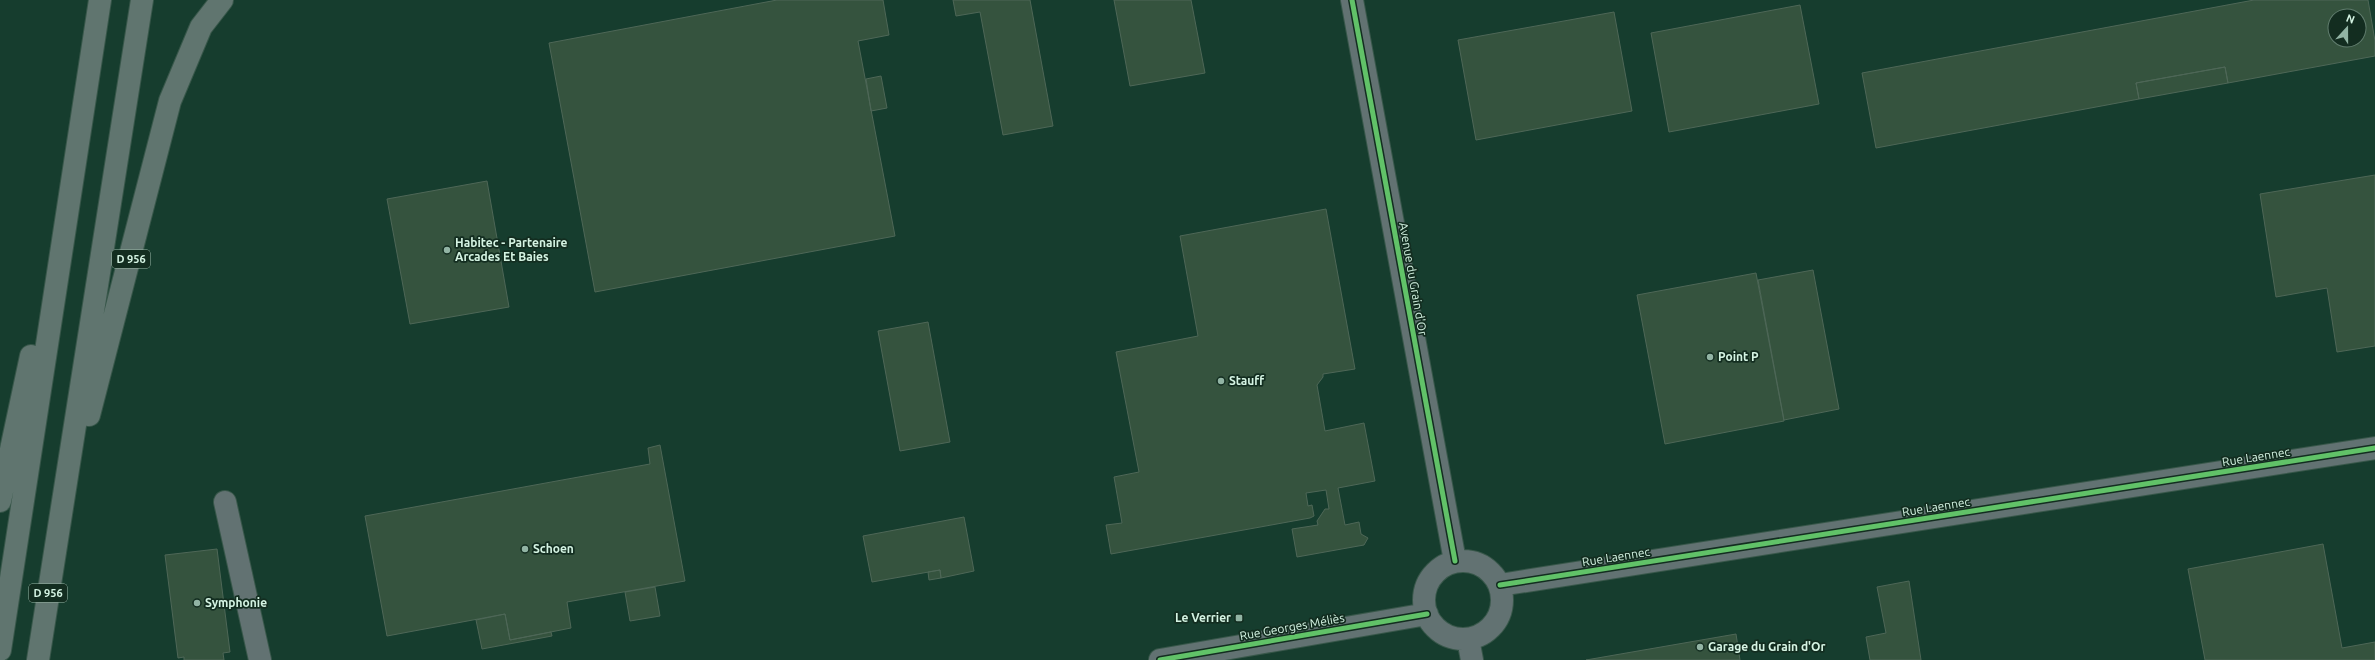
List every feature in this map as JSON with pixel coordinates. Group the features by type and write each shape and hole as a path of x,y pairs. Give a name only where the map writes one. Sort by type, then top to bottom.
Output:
{"highway":[{"path":"0,650 100,0"},
{"name":"D 956","path":"38,660 142,0"},
{"name":"D 956","path":"59,526 135,245 170,101 200,27 222,0"},
{"path":"0,500 78,144"}],"street":[{"name":"Avenue du Grain d'Or","path":"1352,0 1455,561"},
{"name":"Rue Laennec","path":"1500,585 2375,448"},
{"path":"225,502 260,660"},
{"path":"1455,561 1474,562 1489,570 1500,585 1502,607 1493,626 1480,636 1470,650 1435,627 1427,614 1424,602 1426,588 1434,573 1455,561"},
{"name":"Rue Georges Méliès","path":"1160,660 1427,614"}],"building":[{"path":"777,0 883,0 889,35 858,41 895,236 595,292 549,43"},
{"path":"953,0 1030,0 1053,126 1003,135 980,12 956,16"},
{"path":"1114,0 1191,0 1205,73 1130,86"},
{"path":"2254,0 2368,0 2375,41 2375,56 2228,83 2225,67 2136,83 2139,99 1876,148 1862,73"},
{"path":"1800,5 1819,104 1669,132 1651,33"},
{"path":"1614,12 1632,111 1476,140 1458,40"},
{"path":"2225,67 2228,83 2139,99 2136,83"},
{"path":"881,76 887,108 871,111 866,79"},
{"path":"2375,175 2375,346 2337,352 2327,288 2276,297 2260,194"},
{"path":"487,181 509,307 410,324 387,199"},
{"name":"Stauff","path":"1326,209 1355,369 1323,374 1323,377 1317,385 1325,431 1364,423 1375,481 1338,488 1345,525 1359,522 1361,534 1368,538 1364,545 1297,557 1292,529 1318,525 1317,521 1325,509 1329,509 1326,490 1306,493 1308,506 1312,505 1314,516 1310,518 1111,554 1106,525 1122,523 1114,477 1139,472 1116,352 1198,336 1180,236"},
{"path":"1813,270 1839,409 1784,420 1758,280"},
{"name":"Point P","path":"1756,273 1784,421 1665,444 1637,295"},
{"path":"928,322 950,442 900,451 878,331"},
{"name":"Schoen","path":"660,445 685,581 567,602 571,628 510,640 505,614 387,636 365,516 650,464 648,448"},
{"path":"964,517 974,571 941,578 940,570 872,582 863,536"},
{"path":"2323,544 2342,648 2375,642 2375,660 2205,660 2188,569"},
{"name":"Symphonie","path":"217,549 230,652 223,653 224,660 184,660 184,657 178,658 165,555"},
{"path":"940,570 941,578 929,580 928,572"},
{"path":"1909,581 1921,660 1870,660 1866,637 1886,633 1877,587"},
{"path":"655,587 660,616 630,621 625,592"},
{"path":"505,614 510,640 551,632 552,636 482,649 476,620"},
{"name":"Garage du Grain d'Or","path":"1736,634 1740,660 1586,660"}],"cycle path":[{"path":"1352,0 1455,561"},
{"path":"1500,585 2375,448"},
{"path":"1160,660 1427,614"}],"place":[{"name":"Habitec - Partenaire Arcades Et Baies","path":"447,250"},
{"name":"Point P","path":"1710,357"},
{"name":"Stauff","path":"1221,381"},
{"name":"Schoen","path":"525,549"},
{"name":"Symphonie","path":"197,603"},
{"name":"Le Verrier","path":"1239,618"},
{"name":"Garage du Grain d'Or","path":"1700,647"}]}
